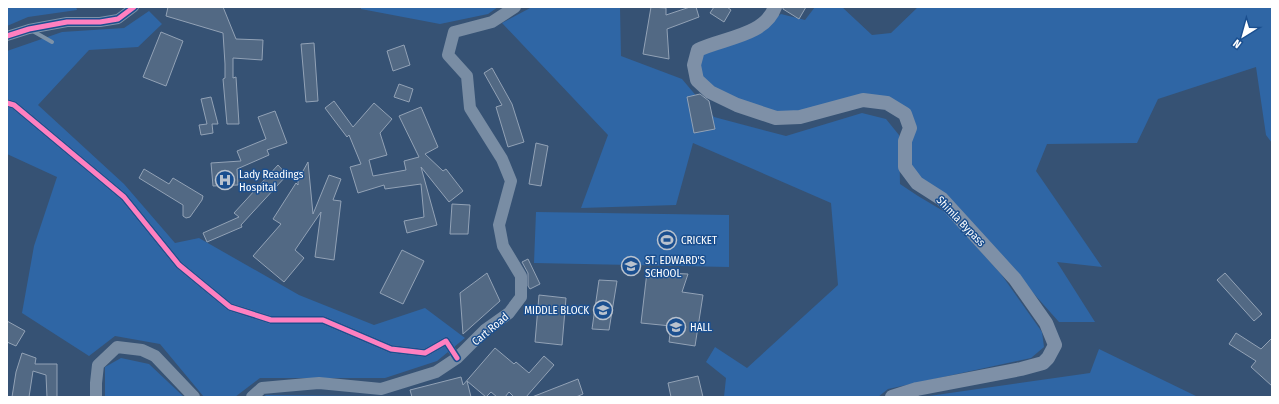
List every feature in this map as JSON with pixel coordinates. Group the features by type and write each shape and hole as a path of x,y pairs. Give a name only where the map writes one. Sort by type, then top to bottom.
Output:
{"highway":[{"name":"Shimla Bypass","path":"775,7 773,12 760,26 742,35 710,44 698,50 694,65 697,80 710,92 730,102 776,118 800,117 864,100 887,103 905,114 910,128 905,141 905,167 917,183 942,199 1015,279 1046,323 1055,345 1048,358 1042,363 1021,369 917,389 892,397"}],"main road":[{"name":"Cart Road","path":"252,397 262,388 307,384 381,389 436,372 457,358 485,330 509,313 521,296 521,276 503,246 499,225 511,181 502,159 470,108 467,76 448,56 454,32 492,22 515,7"},
{"path":"96,397 98,365 117,347 142,350 156,356 194,397"}],"street":[{"path":"7,36 29,29 67,22 100,22 118,19 134,7"},
{"path":"7,103 14,105 124,197 179,265 230,307 271,320 323,320 391,349 425,353 446,341 457,358"}],"lane":[{"path":"29,29 52,42"}],"shaded area":[{"path":"7,7 76,7 77,10 28,17 7,26"},
{"path":"361,7 498,7 488,14 440,24 361,9"},
{"path":"532,7 620,7 621,56 682,79 714,117 786,136 862,113 886,119 899,135 900,184 945,212 1001,274 1042,332 1044,347 1031,358 888,389 878,397 724,397 726,378 706,362 715,347 747,368 838,285 831,203 693,143 676,205 581,208 608,135 502,23"},
{"path":"815,7 842,7 872,35 891,33 918,7 1272,7 1272,143 1266,135 1256,67 1158,99 1137,143 1047,144 1036,171 1102,267 1057,262 1095,322 1059,322 946,195 920,180 909,164 913,125 888,100 799,113 776,113 711,90 700,77 702,51 762,29 781,14 805,20"},
{"path":"149,11 162,24 138,47 89,50 38,105 124,184 175,243 199,238 299,295 374,325 425,308 465,338 437,361 385,378 260,378 235,397 204,397 160,344 115,336 89,356 22,313 34,246 57,177 7,154 7,51 62,32 124,28"},
{"name":"CRICKET","path":"536,212 729,215 729,267 534,263"},
{"path":"1099,349 1198,397 922,397 1090,373"},
{"path":"121,358 149,364 184,397 105,397 105,367"},
{"path":"266,395 368,396 369,397 263,397"}],"building":[{"path":"168,7 223,7 236,39 263,40 262,60 233,58 233,78 236,77 239,124 227,124 223,79 225,78 225,64 223,33 166,16"},
{"path":"651,7 666,8 666,15 690,7 696,7 699,17 667,29 669,59 643,54"},
{"path":"714,7 727,7 731,10 724,22 710,13"},
{"path":"783,7 806,7 799,19 783,9"},
{"path":"161,32 183,41 166,86 143,77"},
{"path":"314,43 318,101 306,102 301,44"},
{"path":"404,45 410,65 393,71 387,51"},
{"path":"492,68 512,104 524,142 508,147 496,107 502,105 484,73"},
{"path":"399,84 413,89 409,102 394,97"},
{"path":"700,94 709,101 715,129 694,133 687,97"},
{"path":"211,97 218,124 212,124 213,133 201,135 199,125 207,124 201,99"},
{"path":"334,101 353,127 374,103 392,119 380,133 387,155 369,160 373,176 406,170 404,161 419,157 399,116 421,107 438,147 425,154 443,171 446,169 463,191 449,202 421,167 437,225 407,233 404,221 424,217 421,184 385,189 384,185 358,193 350,167 361,164 349,135 347,137 325,108"},
{"path":"275,111 287,143 267,150 269,155 237,169 238,185 213,186 211,163 241,161 237,151 266,139 258,117"},
{"path":"536,143 548,146 541,186 529,184"},
{"path":"308,162 313,214 329,175 341,179 333,200 341,201 334,260 315,257 321,212 295,250 304,258 284,282 253,256 281,224 273,219 296,183 298,185 298,180"},
{"path":"278,165 287,175 241,225 242,227 207,242 203,233 239,217 234,213"},
{"path":"144,169 169,184 173,178 203,196 202,200 190,217 186,218 183,216 183,205 139,178"},
{"path":"452,204 470,205 468,234 450,234"},
{"path":"402,250 424,261 403,304 380,293"},
{"path":"528,259 540,284 530,289 528,286 528,273 522,262"},
{"path":"647,272 688,274 682,292 703,295 695,346 669,342 671,326 641,323"},
{"path":"487,273 500,301 463,334 460,293"},
{"path":"1225,273 1262,314 1254,321 1217,280"},
{"path":"599,280 617,281 609,330 592,329"},
{"path":"539,295 566,298 562,345 535,342"},
{"path":"7,321 25,331 16,346 7,342"},
{"path":"1236,333 1261,349 1272,338 1272,386 1251,367 1256,361 1229,344"},
{"path":"495,348 514,364 516,362 529,373 544,356 554,365 526,397 514,397 509,392 505,397 497,397 491,392 486,397 467,381 471,397 412,397 410,390 461,377 463,385"},
{"path":"22,353 36,358 35,364 57,364 57,397 47,397 46,375 33,371 29,397 12,397 16,372"},
{"path":"698,376 703,397 671,397 668,383"},
{"path":"578,379 583,394 576,397 532,397"}],"cycle path":[{"path":"7,36 29,29 67,22 100,22 118,19 134,7"},
{"path":"7,103 14,105 124,197 179,265 230,307 271,320 323,320 391,349 425,353 446,341 457,358"}],"place":[{"name":"Lady Readings Hospital","path":"225,180"},
{"name":"CRICKET","path":"667,240"},
{"name":"ST. EDWARD'S SCHOOL","path":"631,266"},
{"name":"MIDDLE BLOCK","path":"603,310"},
{"name":"HALL","path":"676,327"}]}
